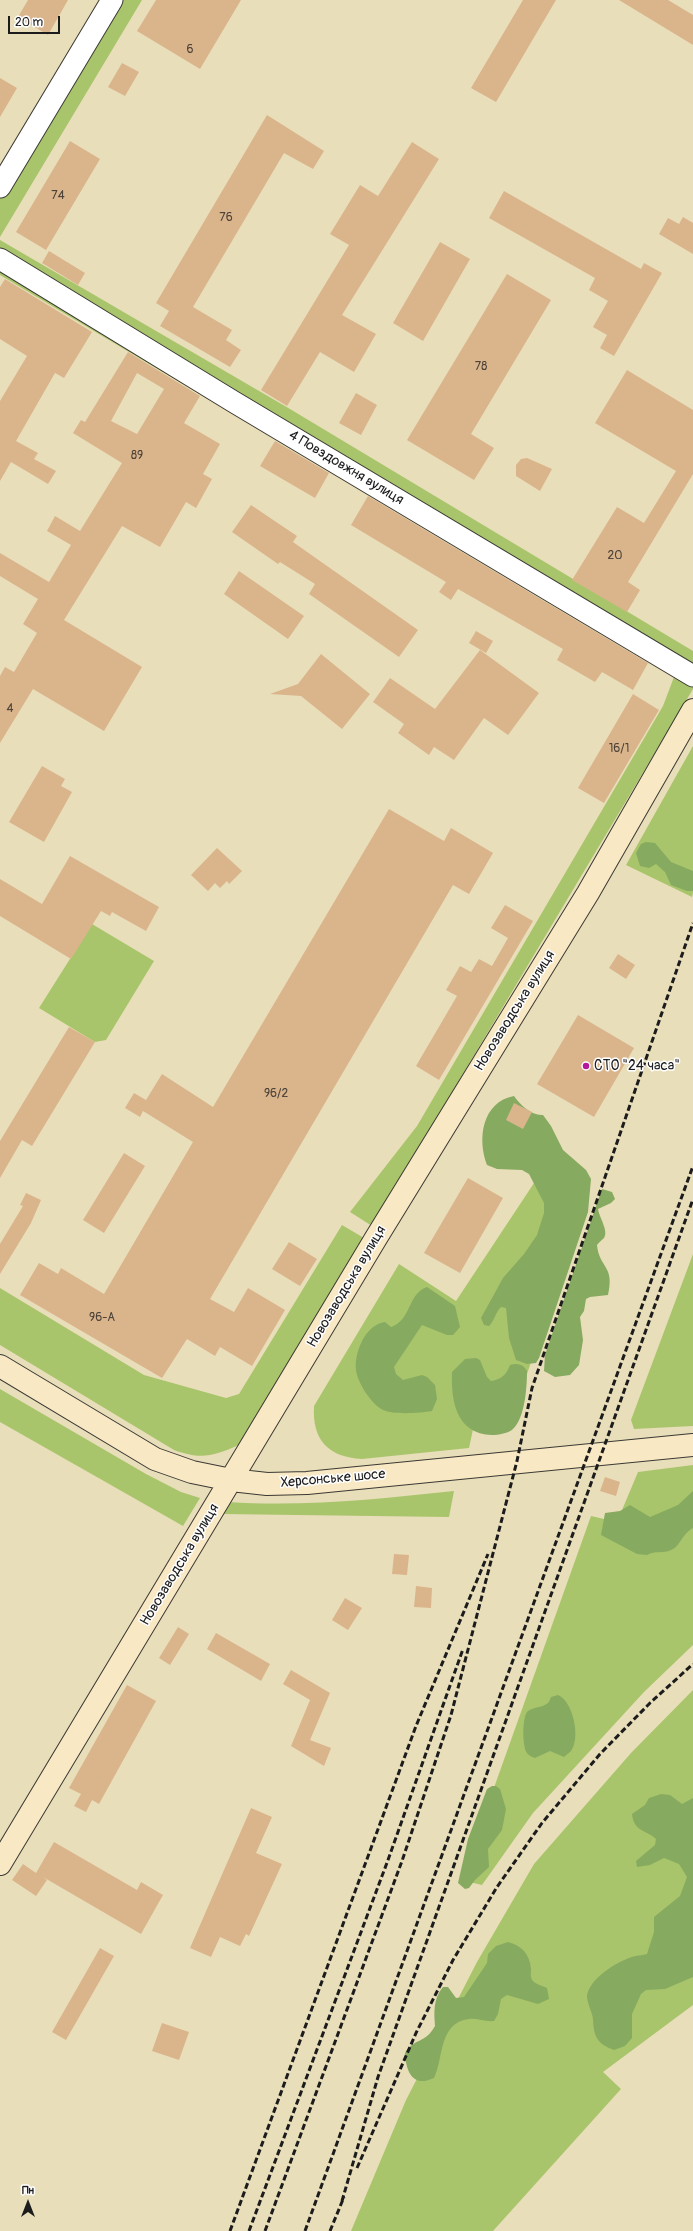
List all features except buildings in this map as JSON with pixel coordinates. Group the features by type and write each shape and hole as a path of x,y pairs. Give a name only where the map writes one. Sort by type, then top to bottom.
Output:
{"street":[{"path":"0,187 112,0"},
{"name":"4 Повздовжня вулиця","path":"0,259 234,402 693,676"},
{"name":"Новозаводська вулиця","path":"0,1864 372,1245 588,893 693,710"},
{"name":"Херсонське шосе","path":"0,1366 155,1459 192,1472 231,1480 267,1484 307,1483 693,1445"}],"green space":[{"path":"119,0 142,0 0,237 0,197"},
{"path":"0,240 290,409 693,651 693,670 0,254"},
{"path":"0,267 692,684 693,689 372,1226 350,1212 417,1126 663,706 674,677 0,275"},
{"path":"693,746 693,893 692,897 626,865"},
{"path":"646,842 655,843 671,862 693,871 693,891 687,891 671,885 665,872 656,864 649,868 640,866 636,853 641,844"},
{"path":"92,924 154,961 106,1040 95,1042 39,1008"},
{"path":"514,1096 531,1112 543,1115 551,1126 563,1150 586,1170 591,1179 588,1212 539,1358 536,1363 527,1364 516,1360 509,1338 506,1308 501,1307 489,1326 484,1325 481,1318 503,1278 524,1254 537,1235 544,1213 544,1203 529,1174 522,1170 497,1169 487,1165 484,1155 482,1144 483,1133 489,1114 495,1106 503,1100"},
{"path":"536,1180 588,1197 517,1403 478,1406 469,1448 362,1459 350,1458 331,1450 319,1437 314,1418 314,1406 399,1264 456,1301"},
{"path":"602,1189 612,1192 615,1199 611,1203 598,1209 605,1228 605,1235 597,1245 598,1253 610,1278 608,1295 590,1297 586,1299 584,1311 580,1317 583,1340 579,1365 570,1375 555,1377 544,1371 545,1355"},
{"path":"342,1225 364,1238 239,1445 222,1452 200,1456 174,1450 0,1345 0,1288 144,1375 226,1398 239,1394"},
{"path":"693,1254 693,1426 634,1429 631,1420"},
{"path":"427,1287 455,1306 460,1327 453,1335 447,1335 422,1325 394,1367 396,1374 403,1380 422,1375 427,1377 435,1385 437,1399 432,1411 414,1413 388,1412 374,1403 359,1381 356,1363 359,1347 367,1333 378,1324 385,1322 391,1327 398,1324 403,1319 416,1295"},
{"path":"476,1358 480,1360 487,1377 491,1381 503,1376 510,1365 520,1365 527,1371 526,1393 523,1410 517,1424 509,1432 494,1435 480,1433 470,1429 458,1414 453,1394 452,1372 465,1359"},
{"path":"0,1389 146,1474 181,1492 200,1498 183,1526 0,1422"},
{"path":"693,1465 693,1645 644,1692 533,1813 482,1885 461,1880 591,1516 617,1522 638,1472"},
{"path":"454,1491 449,1517 221,1514 228,1502 285,1504 313,1503"},
{"path":"693,1491 693,1528 686,1534 677,1546 671,1550 647,1555 637,1554 601,1535 605,1513 620,1511 630,1505 650,1517 678,1505"},
{"path":"693,1690 693,2005 603,2072 621,2089 493,2231 351,2231 406,2100 477,1962 534,1864 631,1753"},
{"path":"558,1695 568,1704 574,1720 574,1745 571,1751 564,1757 550,1751 534,1758 525,1750 524,1724 526,1714 531,1709 545,1705 550,1701 551,1697"},
{"path":"492,1786 496,1786 500,1789 506,1809 502,1830 488,1849 489,1867 469,1888 465,1889 458,1883 468,1839 487,1789"},
{"path":"661,1794 670,1795 682,1804 693,1798 693,1977 665,1989 646,1990 641,1994 632,2014 632,2038 625,2046 614,2050 601,2043 596,2036 593,2017 587,1999 589,1990 593,1983 611,1967 626,1959 647,1954 654,1932 654,1917 680,1896 687,1877 679,1864 664,1858 650,1865 637,1867 636,1861 655,1845 656,1839 641,1830 635,1824 632,1814 645,1805 649,1798"},
{"path":"508,1942 517,1945 527,1955 532,1980 535,1983 547,1988 549,1999 538,2004 507,1995 501,1999 498,2014 494,2021 469,2019 459,2022 452,2027 447,2034 434,2078 427,2081 416,2079 409,2072 405,2053 408,2048 427,2036 435,2026 434,2016 437,1996 443,1987 448,1987 456,1998 464,1997 487,1963 488,1954 496,1946"}],"railway":[{"path":"265,2231 402,1861 451,1715 517,1461 532,1388 693,923"},
{"path":"305,2231 693,1166"},
{"path":"342,2201 378,2077 693,1199"},
{"path":"230,2231 416,1726 488,1554"},
{"path":"249,2231 388,1860 463,1649"},
{"path":"357,2168 416,2033 453,1960 497,1887 542,1823 600,1754 650,1703 693,1664"},
{"path":"330,2231 344,2197"}],"place":[{"name":"СТО \"24 часа\"","path":"586,1066"}]}
